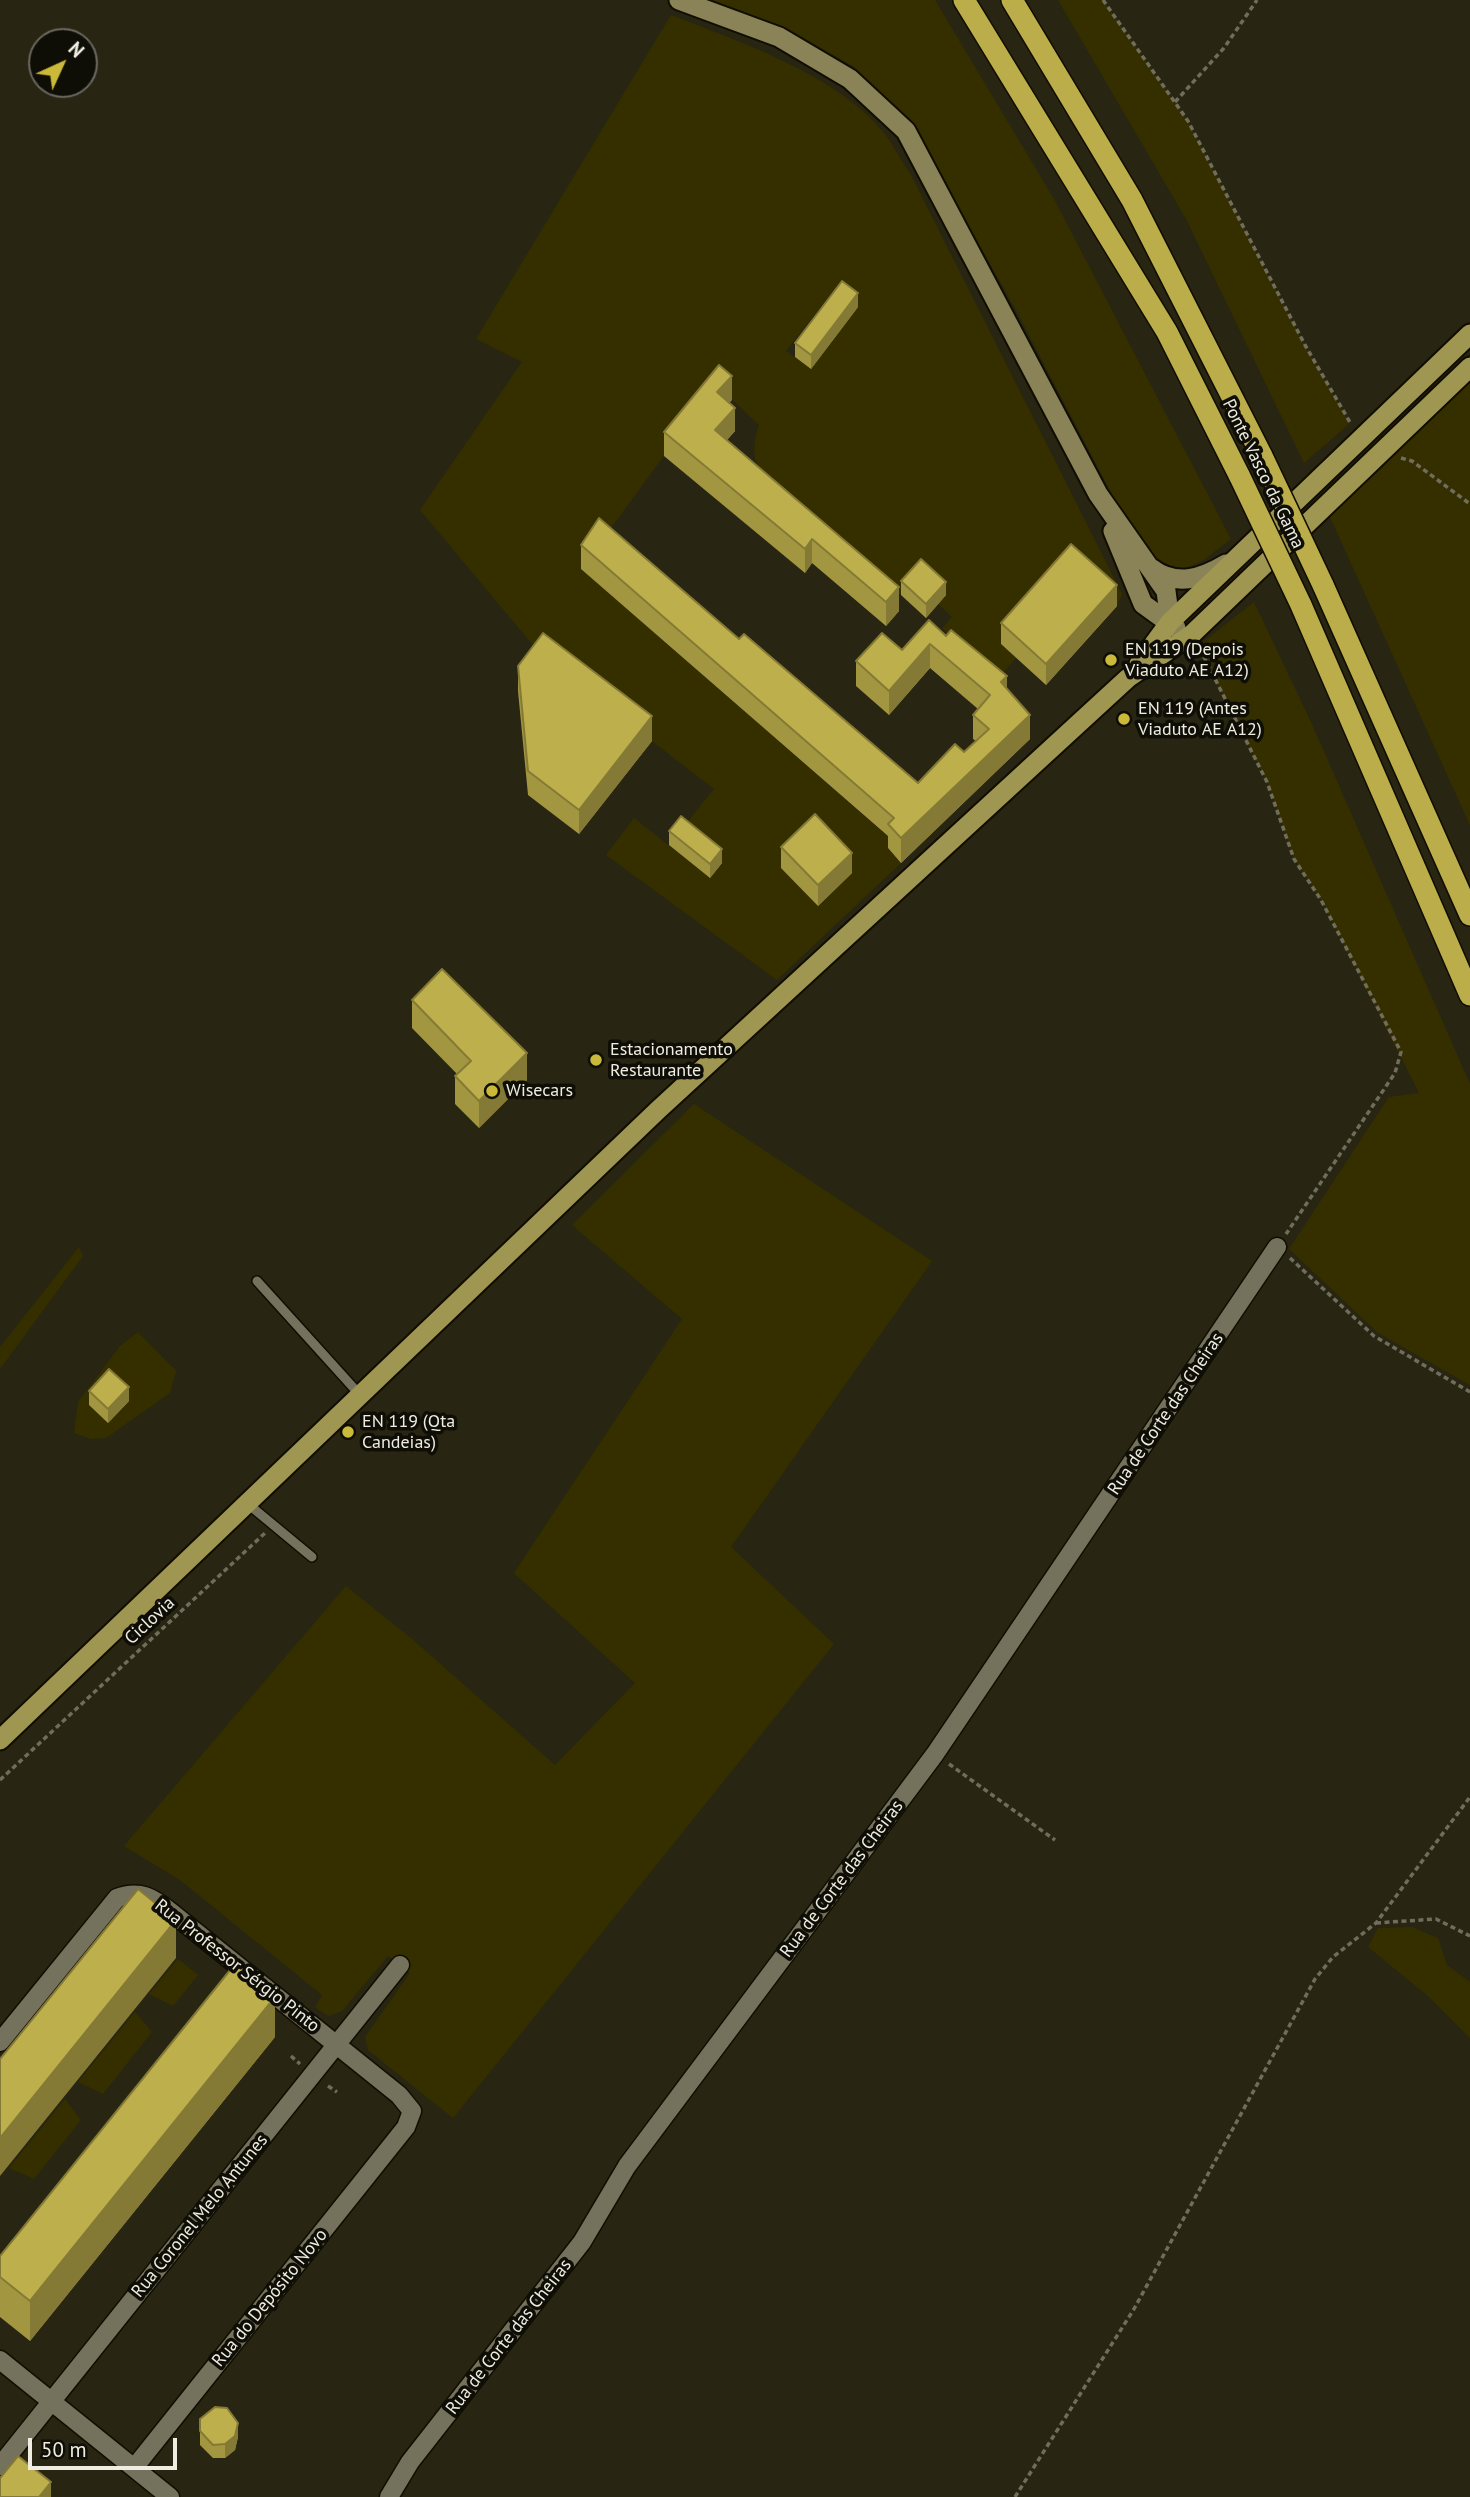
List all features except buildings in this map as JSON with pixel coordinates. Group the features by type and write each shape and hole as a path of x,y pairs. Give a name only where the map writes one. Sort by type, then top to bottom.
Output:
{"highway":[{"name":"Ponte Vasco da Gama","path":"964,0 1167,332 1301,605 1470,995"},
{"name":"Ponte Vasco da Gama","path":"1012,0 1132,200 1262,456 1323,585 1470,915"}],"main road":[{"path":"679,0 779,37 850,79 906,131 1098,494 1143,604 1189,636"},
{"path":"1128,678 1170,622 1470,334"},
{"path":"0,1740 658,1110 1128,678 1189,636 1470,367"},
{"path":"1098,494 1166,591 1170,622"},
{"path":"1143,560 1164,576 1185,580 1206,576 1236,558"}],"street":[{"name":"Rua de Corte das Cheiras","path":"388,2497 410,2462 582,2242 628,2166 935,1754 1278,1247"},
{"name":"Rua Professor Sérgio Pinto","path":"0,2042 112,1904 124,1896 142,1894 152,1897 407,2102 412,2111 406,2127"},
{"name":"Rua Coronel Melo Antunes","path":"0,2466 400,1965"},
{"name":"Rua do Depósito Novo","path":"134,2468 406,2127"},
{"path":"0,2360 170,2497"}],"lane":[{"path":"257,1281 361,1396"},
{"path":"248,1504 313,1557"}],"path":[{"path":"1103,0 1188,121 1305,345 1360,439"},
{"path":"1175,102 1224,48 1257,0"},
{"path":"1368,464 1401,458 1412,461 1470,504"},
{"path":"1189,636 1267,782 1294,859 1321,900 1401,1052 1395,1073 1278,1247 1374,1336 1470,1392"},
{"name":"Ciclovia","path":"0,1780 274,1525"},
{"path":"935,1754 1055,1840"},
{"path":"1015,2497 1134,2309 1315,1979 1333,1956 1376,1923 1470,1797"},
{"path":"1376,1923 1436,1919 1470,1936"}],"shaded area":[{"path":"701,0 935,0 1054,199 1231,539 1205,559 1181,571 1159,561 1148,552 1132,533 1016,310 910,122 853,66 781,26"},
{"path":"1058,0 1103,0 1188,121 1305,345 1350,423 1304,463 1186,219"},
{"path":"671,15 726,36 815,78 866,113 885,134 911,175 1122,594 1117,606 1072,565 1001,644 1016,658 1003,673 994,675 942,628 952,617 938,604 946,595 921,573 901,595 761,471 754,448 759,425 720,388 685,427 581,569 893,841 888,849 901,863 777,980 606,855 634,818 710,878 681,830 714,789 543,657 420,510 522,362 476,339","holes":["834,290 858,307 811,369 786,351"]},
{"path":"1470,372 1470,825 1325,506"},
{"path":"1254,602 1311,722 1470,1084 1470,1385 1378,1333 1289,1249 1389,1097 1419,1093 1321,900 1294,859 1267,782 1198,646"},
{"path":"694,1104 932,1261 731,1547 834,1644 453,2118 368,2050 365,2037 410,1973 388,1956 342,2011 328,2016 315,2007 322,1995 180,1880 124,1846 346,1586 412,1639 555,1765 635,1683 514,1573 682,1319 572,1225"},
{"path":"79,1247 83,1256 0,1369 0,1347"},
{"path":"138,1332 176,1371 170,1393 106,1438 91,1439 74,1433 78,1402 120,1346"},
{"path":"1412,1927 1438,1938 1447,1965 1470,1982 1470,2038 1429,1997 1368,1947 1378,1928"},
{"path":"178,1959 198,1975 173,2006 149,1994"},
{"path":"135,2012 152,2032 103,2094 78,2082"},
{"path":"65,2099 81,2120 34,2179 9,2168"}],"place":[{"name":"EN 119 (Depois Viaduto AE A12)","path":"1111,660"},
{"name":"EN 119 (Antes Viaduto AE A12)","path":"1124,719"},
{"name":"Estacionamento Restaurante","path":"596,1060"},
{"name":"Wisecars","path":"492,1091"},
{"name":"EN 119 (Qta Candeias)","path":"348,1432"}]}
